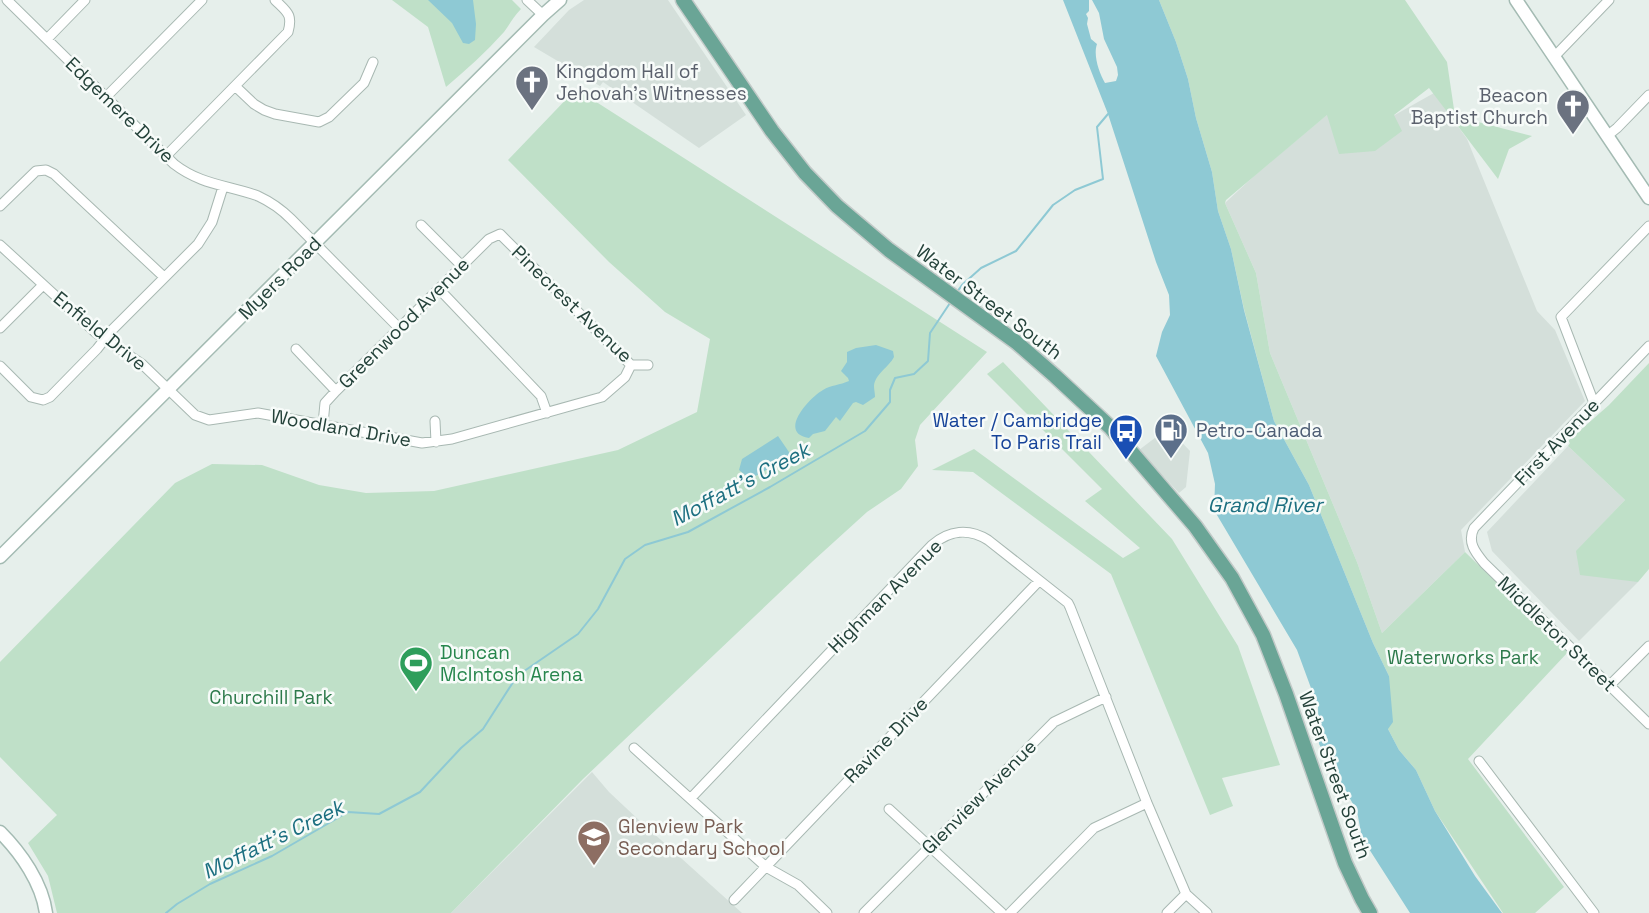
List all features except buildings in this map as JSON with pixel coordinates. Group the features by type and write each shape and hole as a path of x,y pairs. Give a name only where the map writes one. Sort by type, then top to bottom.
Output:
{"main road":[{"name":"Myers Road","path":"0,557 561,0"},
{"name":"Water Street South","path":"684,0 756,109 805,173 836,206 948,294 1016,342 1110,427 1195,526 1232,578 1263,635 1345,863 1370,913"},
{"path":"1516,0 1649,198"},
{"path":"0,832 24,861 45,903 46,913"}],"street":[{"name":"Edgemere Drive","path":"8,0 166,156 191,175 272,203 399,328"},
{"path":"47,39 85,0"},
{"path":"106,97 202,0"},
{"path":"166,156 288,32 291,21 275,0"},
{"path":"527,0 543,15"},
{"path":"1554,57 1609,0"},
{"path":"235,86 264,110 319,122 329,117 364,83 373,62"},
{"path":"1607,136 1649,95"},
{"path":"0,206 36,171 50,171 164,277"},
{"path":"0,366 31,397 43,400 54,394 111,331 198,244 209,229 223,187"},
{"path":"421,225 461,265"},
{"path":"1594,403 1561,317 1649,226"},
{"name":"Greenwood Avenue","path":"323,424 325,403 336,391 461,265 489,239 500,234"},
{"name":"Pinecrest Avenue","path":"500,234 631,365 648,365"},
{"name":"Enfield Drive","path":"0,245 105,340 136,359 169,389"},
{"path":"0,328 43,285"},
{"path":"439,289 541,396 547,413"},
{"name":"First Avenue","path":"1471,541 1474,528 1649,346"},
{"path":"296,349 336,391"},
{"name":"Woodland Drive","path":"169,389 195,415 209,420 258,413 422,443 452,439 602,397 625,377 631,365"},
{"path":"435,421 436,442"},
{"name":"Highman Avenue","path":"691,798 940,539 958,533 979,535 1068,603 1186,894 1207,913"},
{"name":"Middleton Street","path":"1471,541 1484,563 1649,724"},
{"name":"Ravine Drive","path":"734,900 1039,581"},
{"path":"1610,685 1649,646"},
{"name":"Glenview Avenue","path":"864,913 1054,722 1105,697"},
{"path":"635,748 766,867 798,885 827,913"},
{"path":"1479,761 1594,913"},
{"path":"1010,913 1094,828 1147,803"},
{"path":"888,809 1002,913"},
{"path":"1167,913 1186,894"}],"shaded area":[{"path":"584,0 668,0 746,115 699,148 603,82 600,86 534,47 569,10"},
{"path":"1434,93 1467,139 1537,311 1555,330 1585,401 1461,530 1465,552 1382,633 1357,562 1270,353 1256,273 1225,203 1328,114 1393,116"},
{"path":"1168,428 1190,451 1186,487 1179,493 1139,450"},
{"path":"1568,446 1625,500 1589,538 1638,582 1579,641 1492,551 1487,532"},
{"name":"Glenview Park Secondary School","path":"592,772 609,792 742,913 451,913"}],"green space":[{"path":"392,0 512,0 521,9 504,32 446,87 428,27"},
{"name":"Waterworks Park","path":"1159,0 1405,0 1447,62 1455,116 1532,136 1509,149 1498,179 1429,88 1394,115 1402,131 1375,151 1339,154 1327,115 1225,203 1256,273 1270,353 1357,562 1382,633 1465,552 1568,652 1468,759 1564,887 1535,913 1503,913 1435,811 1416,770 1399,750 1388,729 1389,676 1309,485 1274,421 1231,249 1218,211 1212,172 1188,79"},
{"name":"Churchill Park","path":"576,89 987,352 920,425 915,440 918,466 901,489 867,512 813,561 583,779 451,913 57,913 48,876 28,843 57,815 0,757 0,662 175,483 212,464 262,465 319,485 366,493 434,491 618,450 697,412 710,339 665,312 609,262 508,160"},
{"path":"1003,362 1172,539 1238,646 1280,765 1222,778 1233,806 1210,815 1111,574 973,472 932,470 974,449 1123,558 1140,548 1085,501 1102,489 987,374"},
{"path":"1649,363 1649,569 1638,582 1580,575 1576,551 1625,500 1568,446 1568,441 1609,405"}],"water":[{"path":"428,0 473,0 475,40 469,44 463,43 452,23"},
{"name":"Grand River","path":"1063,0 1089,0 1087,24 1091,39 1097,44 1097,64 1105,83 1116,81 1117,67 1104,39 1099,13 1092,0 1159,0 1188,79 1212,172 1218,211 1231,249 1244,310 1274,421 1309,485 1389,676 1393,722 1388,729 1399,750 1416,770 1435,811 1475,876 1502,913 1410,913 1362,838 1357,811 1319,744 1318,707 1297,650 1214,510 1215,484 1208,453 1156,356 1170,315 1169,295 1108,114"},
{"path":"876,345 893,351 894,357 875,382 875,397 863,405 853,403 840,421 836,417 825,431 809,438 800,435 796,430 796,423 810,400 826,388 849,381 841,371 847,362 847,352"},
{"path":"778,436 791,455 788,458 750,479 739,470 742,459"}],"waterway":[{"name":"Moffatt's Creek","path":"957,292 981,268 1016,251 1053,205 1075,190 1103,179 1097,127 1108,114"},
{"name":"Moffatt's Creek","path":"166,913 210,884 272,856 348,812 379,814 420,792 461,748 483,729 517,676 578,634 598,609 625,559 645,545 688,532 865,431 890,402 890,390 895,378 914,374 928,361 930,333 950,303"}],"place":[{"name":"Kingdom Hall of Jehovah's Witnesses","path":"532,112"},
{"name":"Beacon Baptist Church","path":"1573,136"},
{"name":"Petro-Canada","path":"1171,460"},
{"name":"Water / Cambridge To Paris Trail","path":"1126,461"},
{"name":"Duncan McIntosh Arena","path":"416,693"},
{"name":"Glenview Park Secondary School","path":"594,867"}]}
